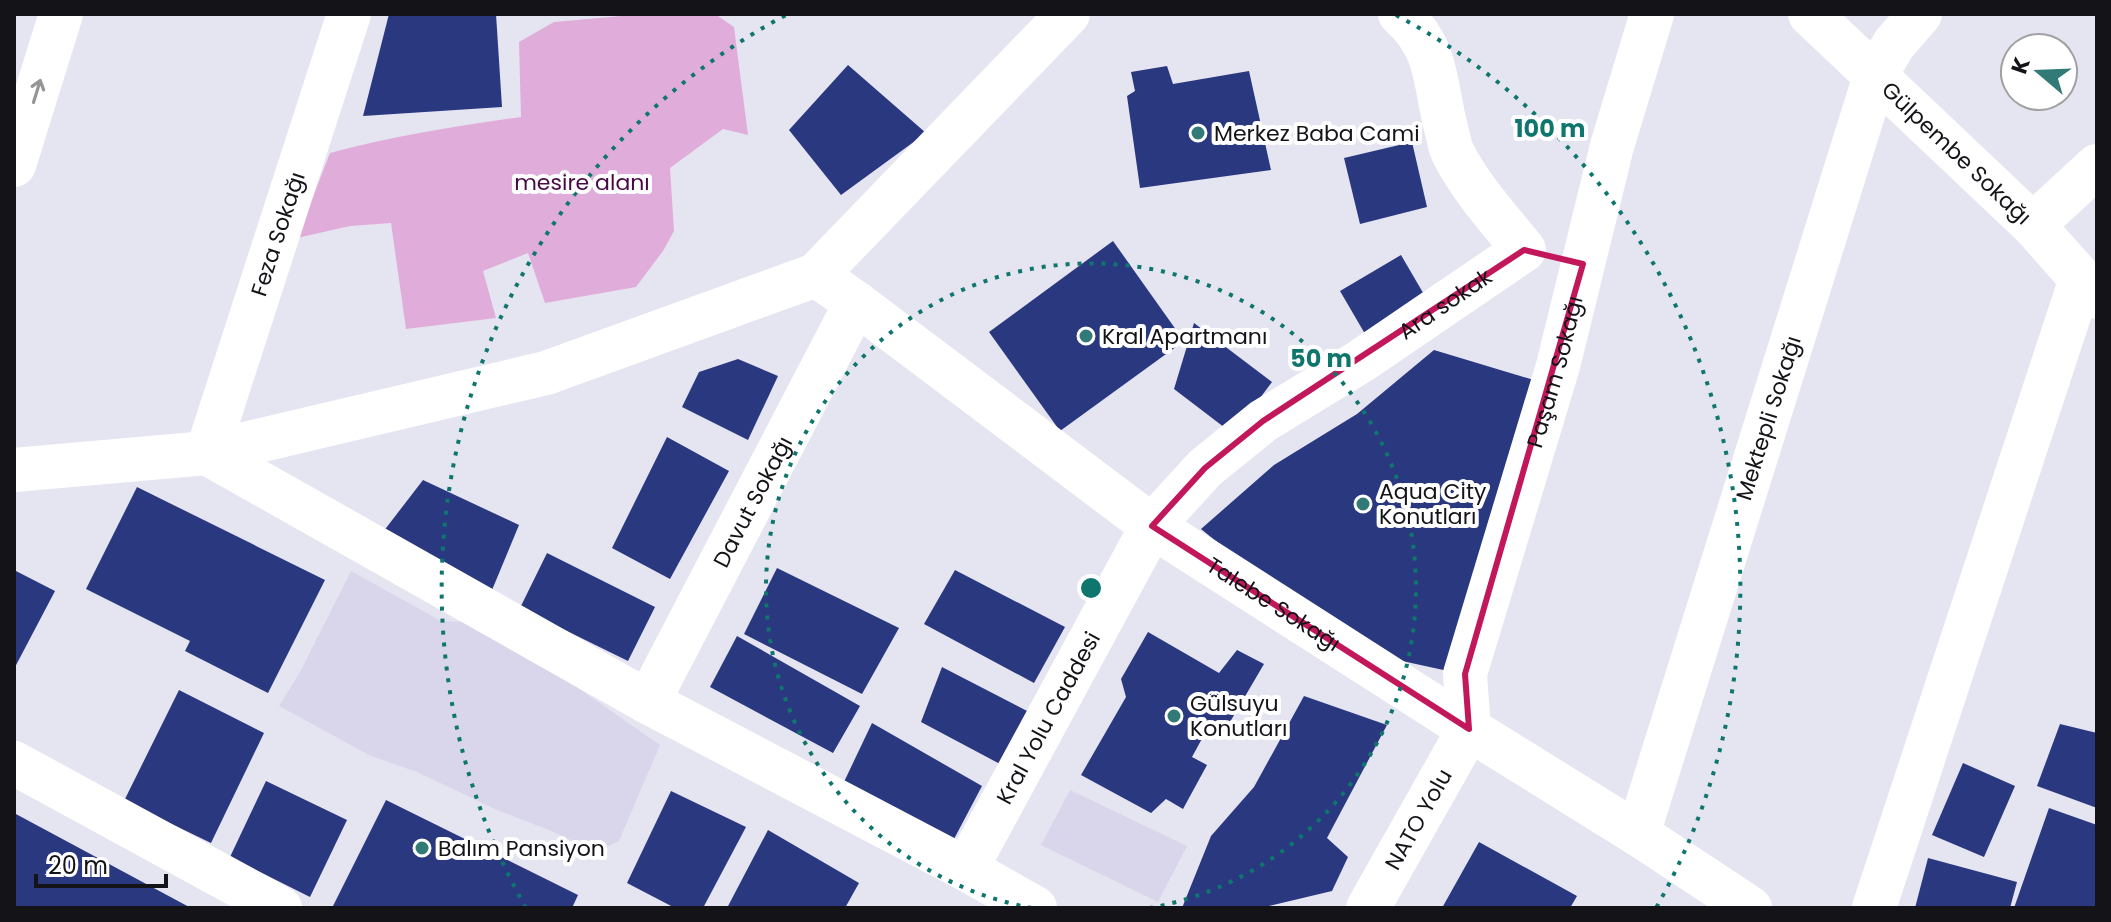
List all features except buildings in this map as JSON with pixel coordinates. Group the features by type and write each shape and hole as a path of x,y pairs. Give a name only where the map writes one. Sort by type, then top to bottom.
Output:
{"street":[{"path":"14,165 61,14"},
{"name":"Feza Sokağı","path":"207,453 349,14"},
{"path":"14,470 207,453 546,373 816,275 1068,14"},
{"path":"1400,14 1425,42 1433,61 1452,153 1470,182 1524,250 1583,264"},
{"name":"Paşam Sokağı","path":"1469,729 1465,674 1558,366 1612,146 1652,14"},
{"name":"Gülpembe Sokağı","path":"1810,14 2033,225 2089,288"},
{"name":"Mektepli Sokağı","path":"1638,834 1875,76 1894,44 1920,14"},
{"path":"2033,225 2097,166"},
{"name":"Ara sokak","path":"1152,526 1205,468 1263,421 1361,361 1524,250"},
{"name":"Talebe Sokağı","path":"816,275 1152,526 1750,908"},
{"path":"1874,908 2089,288"},
{"name":"Davut Sokağı","path":"648,702 856,303"},
{"path":"207,453 648,702 1035,908"},
{"name":"Kral Yolu Caddesi","path":"966,869 1152,526"},
{"name":"NATO Yolu","path":"1368,908 1469,729"},
{"path":"14,763 280,908"}],"highlighted area":[{"path":"1524,250 1583,264 1465,674 1469,729 1152,526 1205,468 1263,421"}],"shaded area":[{"path":"351,571 441,621 464,622 562,677 660,745 619,841 596,852 417,772 371,756 279,706 300,672"},
{"path":"1070,790 1187,846 1158,902 1041,845"}],"green space":[{"name":"mesire alanı","path":"644,14 715,14 734,27 748,135 723,129 670,168 674,231 636,287 545,303 528,253 483,271 496,318 406,329 391,223 350,226 297,238 330,153 377,141 521,117 519,42 554,22"}],"place":[{"name":"Merkez Baba Cami","path":"1198,133"},
{"name":"Kral Apartmanı","path":"1086,336"},
{"name":"Aqua City Konutları","path":"1363,504"},
{"name":"Gülsuyu Konutları","path":"1174,716"},
{"name":"Balım Pansiyon","path":"422,848"}]}
